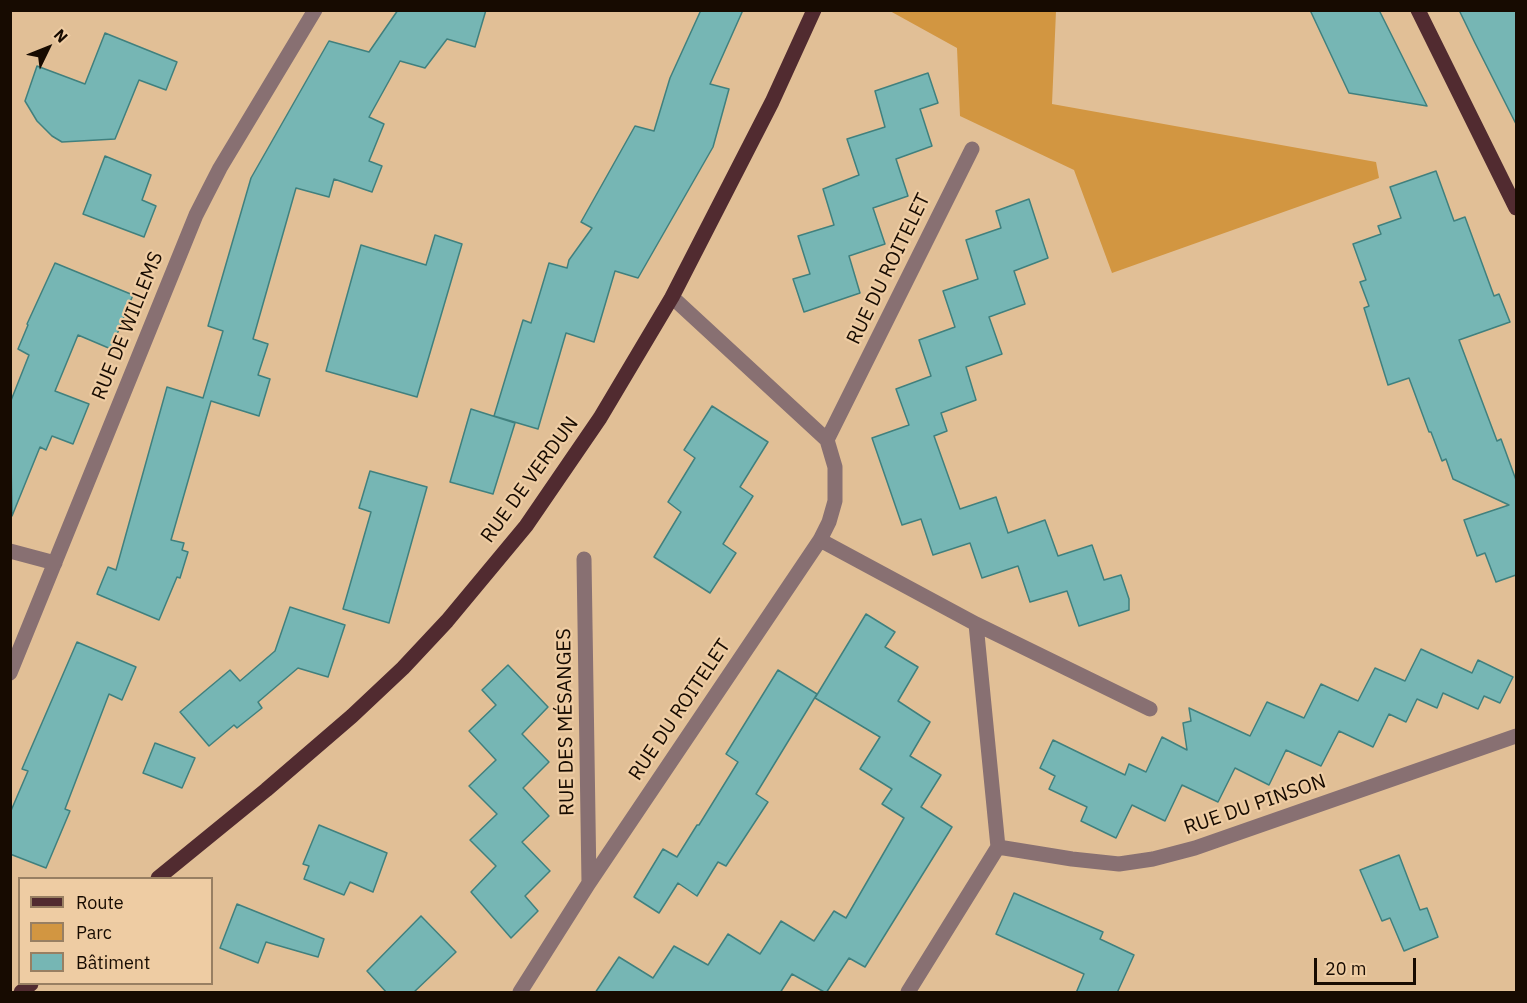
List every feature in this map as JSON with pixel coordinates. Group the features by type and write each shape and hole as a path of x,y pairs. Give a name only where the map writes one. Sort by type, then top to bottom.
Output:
{"main road":[{"name":"RUE DE VERDUN","path":"160,877 352,716 403,668 447,621 526,526 611,401 672,297 772,102 814,10"},
{"path":"1418,10 1516,208"}],"street":[{"name":"RUE DE WILLEMS","path":"10,673 196,214 220,168 315,10"},
{"name":"RUE DU ROITELET","path":"520,993 590,883 820,540 829,522 835,501 835,467 828,440 972,149"},
{"path":"672,297 828,440"},
{"path":"820,540 976,624 1150,709"},
{"path":"10,550 55,563"},
{"name":"RUE DES MÉSANGES","path":"584,559 590,883"},
{"path":"908,993 999,847 976,624"},
{"name":"RUE DU PINSON","path":"999,847 1119,864 1153,859 1195,848 1516,736"}],"green space":[{"path":"890,11 1056,11 1052,104 1376,162 1379,178 1112,273 1074,170 960,116 957,48"}],"building":[{"path":"398,10 486,10 475,47 447,39 425,68 400,61 369,117 384,124 369,161 382,166 372,192 334,179 329,197 296,188 253,339 268,344 258,375 270,379 259,416 211,401 171,540 184,543 182,550 188,552 180,578 177,577 159,620 97,594 108,567 116,570 167,387 203,398 223,331 208,326 251,178 329,41 369,52"},
{"path":"701,10 743,10 710,84 729,89 713,147 638,278 615,271 594,342 566,333 538,429 494,416 523,320 531,323 549,263 567,268 569,260 592,228 581,222 635,126 654,131 670,78"},
{"path":"1310,10 1379,10 1427,106 1349,93"},
{"path":"1459,10 1516,10 1516,124 1475,43"},
{"path":"105,33 177,62 166,90 139,80 115,139 62,142 52,136 37,121 25,101 37,66 85,84"},
{"path":"928,73 938,103 920,109 932,146 896,159 908,196 873,208 885,244 849,256 860,293 804,312 793,279 810,274 798,236 834,225 823,189 859,175 847,139 885,127 875,91"},
{"path":"105,156 151,175 142,200 156,206 144,237 83,214"},
{"path":"1436,171 1454,221 1465,217 1494,296 1499,294 1510,322 1459,340 1497,441 1501,439 1516,480 1516,575 1496,582 1485,553 1477,556 1464,520 1509,505 1453,479 1446,459 1442,461 1431,432 1429,432 1409,378 1388,385 1364,308 1369,306 1360,282 1366,280 1353,244 1381,234 1378,226 1401,218 1390,187"},
{"path":"1029,199 1048,258 1014,271 1025,304 989,317 1002,354 966,367 976,400 941,413 947,431 934,436 960,509 996,497 1008,533 1045,520 1058,556 1092,545 1104,580 1121,575 1129,599 1129,610 1079,626 1067,591 1030,602 1018,566 982,578 970,543 933,555 921,519 902,525 872,438 909,425 896,389 931,376 919,340 955,327 943,291 978,279 966,240 1001,228 996,211"},
{"path":"435,235 462,244 417,397 326,371 361,245 426,265"},
{"path":"55,263 133,295 111,349 78,335 55,391 89,404 73,444 52,436 46,450 40,447 12,516 10,403 29,355 18,349"},
{"path":"712,406 768,442 740,487 753,496 723,544 736,553 710,593 654,557 681,512 668,502 695,458 684,450"},
{"path":"471,409 515,423 493,494 450,482"},
{"path":"370,471 427,487 389,623 343,609 371,512 359,508"},
{"path":"290,607 345,625 328,677 298,668 258,702 262,708 237,728 234,725 209,746 180,712 230,670 240,681 275,651"},
{"path":"866,614 895,632 885,647 918,667 898,701 930,722 910,756 941,775 921,807 952,827 865,967 849,958 826,993 792,974 780,993 595,993 619,957 653,978 674,946 708,965 728,934 760,954 781,921 814,941 834,911 846,918 904,818 882,804 892,789 860,769 880,737 815,698"},
{"path":"77,642 136,667 122,700 109,694 65,809 70,811 46,868 10,854 10,813 28,771 22,769"},
{"path":"1421,649 1472,673 1478,660 1513,677 1500,703 1484,696 1478,709 1443,693 1437,708 1417,699 1406,722 1389,714 1373,747 1339,731 1321,766 1286,750 1269,785 1235,768 1218,802 1182,785 1165,821 1132,805 1116,838 1081,821 1087,807 1049,789 1055,776 1040,768 1053,740 1125,775 1129,764 1146,772 1162,737 1187,750 1183,723 1191,721 1189,708 1250,736 1267,702 1304,718 1321,684 1358,701 1375,668 1405,681"},
{"path":"508,665 548,707 522,734 549,762 523,788 549,816 522,842 550,871 525,896 538,911 511,938 471,892 496,866 470,840 497,814 469,786 496,760 469,731 496,705 482,690"},
{"path":"778,670 817,694 756,794 768,802 726,866 718,862 697,896 678,883 659,913 634,897 663,849 677,857 699,825 738,762 726,754"},
{"path":"155,743 195,758 182,788 143,773"},
{"path":"319,825 387,853 373,892 350,882 344,895 304,879 309,866 303,864"},
{"path":"1399,855 1420,910 1427,908 1438,937 1404,951 1390,918 1382,921 1360,870"},
{"path":"1014,893 1103,932 1100,939 1134,955 1117,993 1076,993 1084,974 996,934"},
{"path":"237,904 324,939 318,957 266,942 258,963 220,948"},
{"path":"421,916 456,952 413,993 387,993 367,971"}]}
